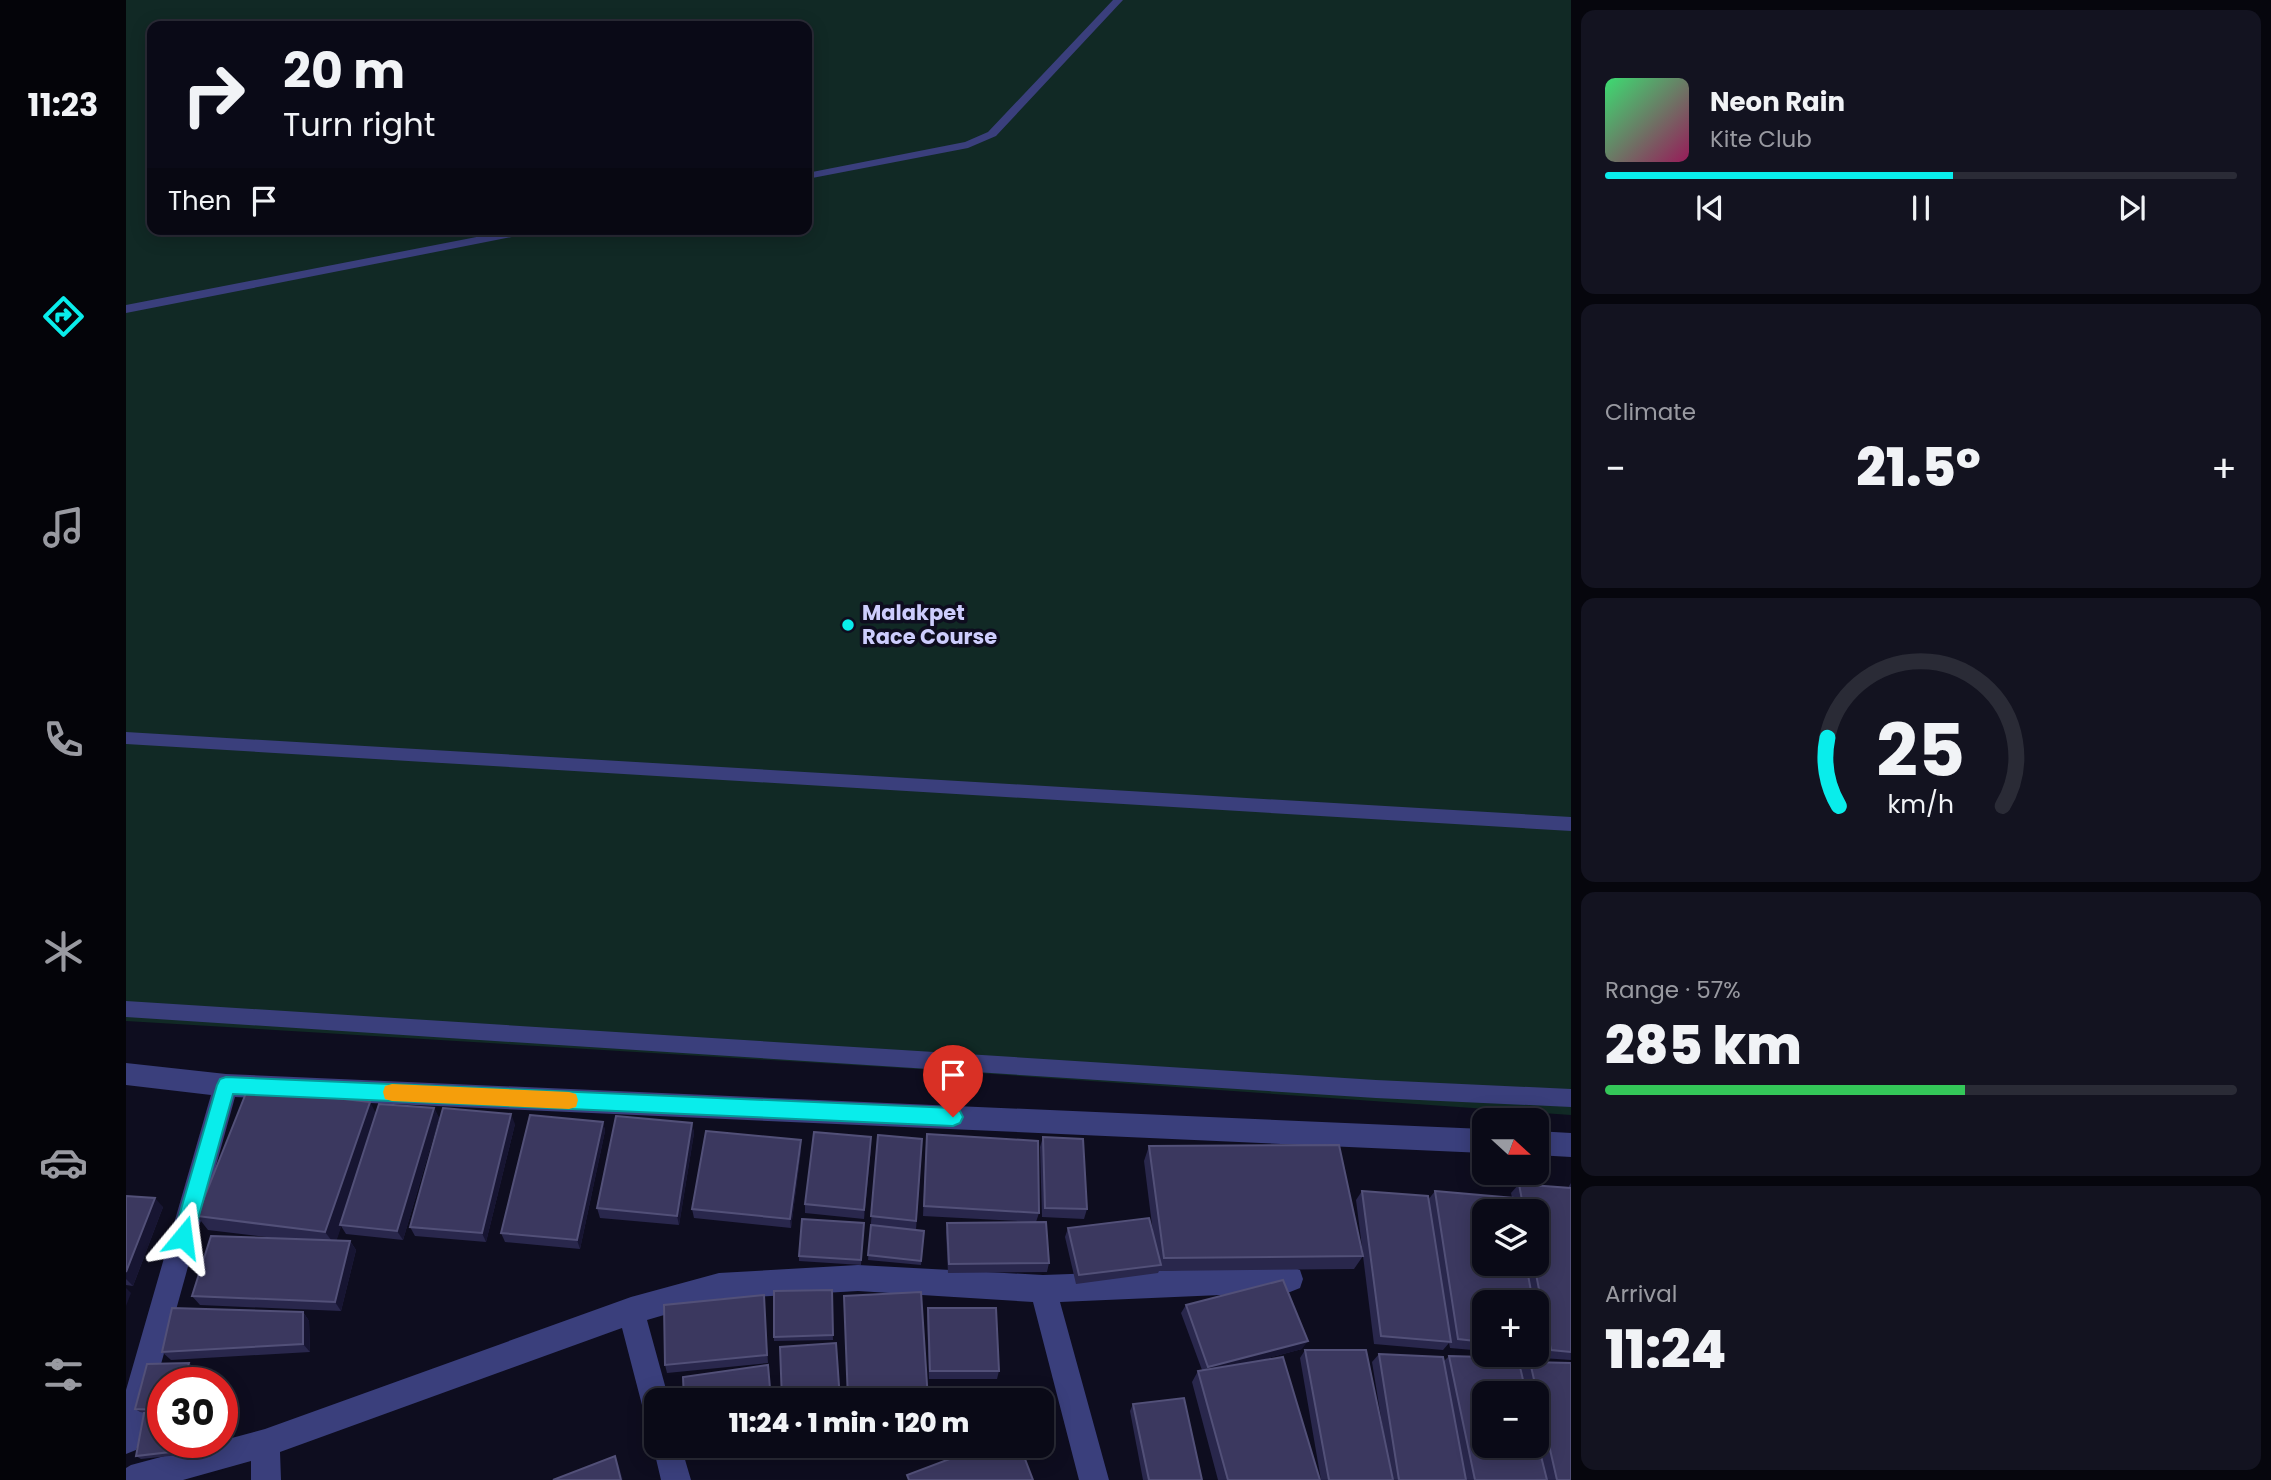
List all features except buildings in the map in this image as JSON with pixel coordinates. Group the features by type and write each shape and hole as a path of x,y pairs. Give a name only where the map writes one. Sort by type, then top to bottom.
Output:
{"street":[{"path":"126,1074 226,1085 1472,1140"},
{"path":"126,1440 226,1085"},
{"path":"1549,1143 1571,1144"},
{"path":"131,1480 265,1443 631,1311 719,1286 858,1278 1043,1289 1290,1279"},
{"path":"1043,1289 1094,1480"},
{"path":"631,1311 651,1388"},
{"path":"265,1443 266,1480"},
{"path":"670,1458 676,1480"}],"lane":[{"path":"812,175 968,145 992,134 1118,0"},
{"path":"126,309 506,235"},
{"path":"126,738 1571,824"},
{"path":"126,1009 1376,1089 1571,1098"}],"green space":[{"name":"Malakpet Race Course","path":"126,0 1571,0 1571,1115 1549,1113 1549,1108 1472,1108 935,1070 126,1021"}],"slow traffic":[{"path":"392,1092 569,1100"}],"place":[{"name":"Malakpet Race Course","path":"848,625"}],"route":[{"path":"183,1237 226,1085 953,1117"}]}
